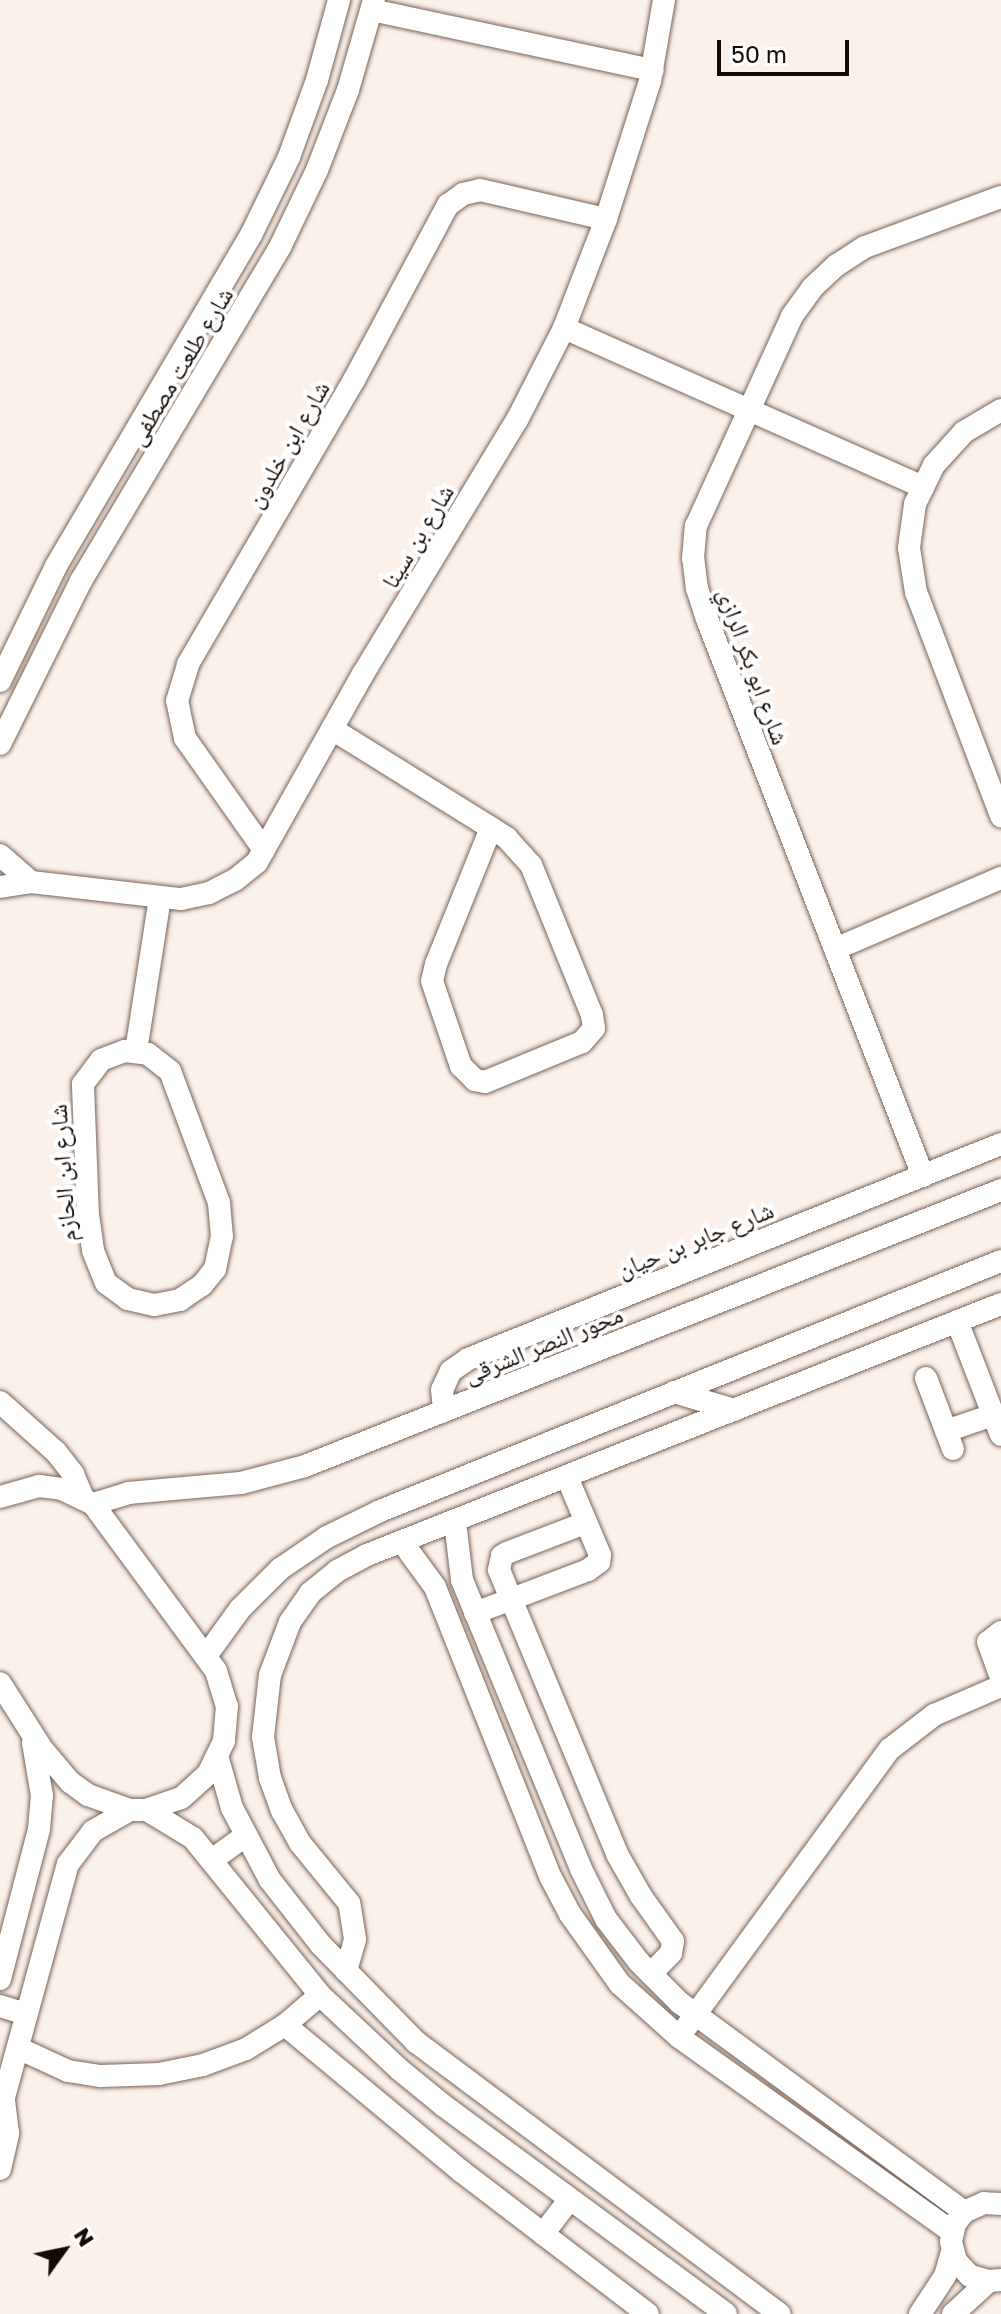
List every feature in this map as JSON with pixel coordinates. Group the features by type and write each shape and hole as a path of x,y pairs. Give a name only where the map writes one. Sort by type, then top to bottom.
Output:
{"street":[{"name":"شارع طلعت مصطفى","path":"0,681 56,566 251,235 289,157 317,80 339,0"},
{"name":"شارع بن سينا","path":"0,887 31,882 181,899 209,893 235,880 257,862 332,729 517,420 564,328 606,219 653,70 664,0"},
{"name":"شارع طلعت مصطفى","path":"0,744 81,581 280,247 317,170 348,90 373,5"},
{"path":"373,5 653,70"},
{"name":"شارع ابن خلدون","path":"264,850 185,738 177,701 188,664 354,380 448,205 463,194 480,190 606,219"},
{"name":"شارع ابو بكر الرازي","path":"923,1176 697,589 693,558 696,526 792,316 812,288 837,265 865,247 896,233 1001,197"},
{"path":"564,328 923,487"},
{"path":"1001,410 964,432 934,465 915,504 909,548 916,592 1001,816"},
{"path":"332,729 491,828 507,838 531,865 592,1015 594,1028 582,1042 485,1082 475,1080 461,1066 432,981 491,828"},
{"path":"0,855 31,882"},
{"path":"835,949 1001,878"},
{"path":"136,1051 160,898"},
{"name":"شارع ابن الحازم","path":"136,1051 159,1060 177,1085 219,1203 221,1225 215,1269 202,1285 180,1300 154,1305 128,1299 106,1283 93,1250 88,1216 83,1084 101,1060 115,1053 136,1051"},
{"name":"شارع جابر بن حيان","path":"444,1411 442,1390 446,1380 451,1371 468,1359 1001,1144"},
{"name":"محور النصر الشرقى","path":"88,1500 128,1493 241,1483 292,1470 1001,1190"},
{"path":"206,1656 240,1609 280,1569 327,1537 380,1511 1001,1261"},
{"path":"346,1971 355,1939 353,1914 343,1893 300,1843 275,1795 263,1737 266,1695 282,1638 310,1593 351,1562 1001,1304"},
{"path":"926,1378 950,1440 997,1425 992,1387 957,1321"},
{"path":"674,1392 734,1410"},
{"path":"0,1402 56,1452 73,1474 88,1500 206,1656 220,1680 227,1706 226,1733 218,1759 189,1792 165,1805 138,1810 93,1831 68,1864 2,2105 8,2133 0,2169"},
{"path":"475,1613 594,1568 600,1555 567,1477"},
{"path":"0,1497 39,1486 62,1489 88,1500"},
{"path":"455,1522 459,1570 475,1613 581,1869 606,1919 651,1974 696,2014 988,2203 952,2242 945,2276 920,2314"},
{"path":"585,1523 502,1556 499,1570 617,1854 641,1896 673,1941 671,1953 651,1974"},
{"path":"402,1542 435,1587 550,1876 570,1914 620,1984 679,2037 952,2242 970,2276 995,2280"},
{"path":"1001,1632 988,1642 1001,1677"},
{"path":"0,1683 54,1767 70,1782 88,1795 180,1827 212,1860 320,1995 444,2106 726,2314"},
{"path":"679,2037 890,1749 934,1715 1001,1686"},
{"path":"0,1979 39,1829 40,1773 30,1730"},
{"path":"218,1759 245,1836 270,1880 346,1971 416,2042 779,2314"},
{"path":"542,1775 577,1762"},
{"path":"212,1860 245,1836"},
{"path":"18,2048 68,2071 90,2075 159,2074 203,2065 246,2049 285,2025 320,1995"},
{"path":"0,2006 27,2014"},
{"path":"285,2025 372,2099 648,2314"},
{"path":"543,2234 570,2199"},
{"path":"953,2314 995,2280"}]}
